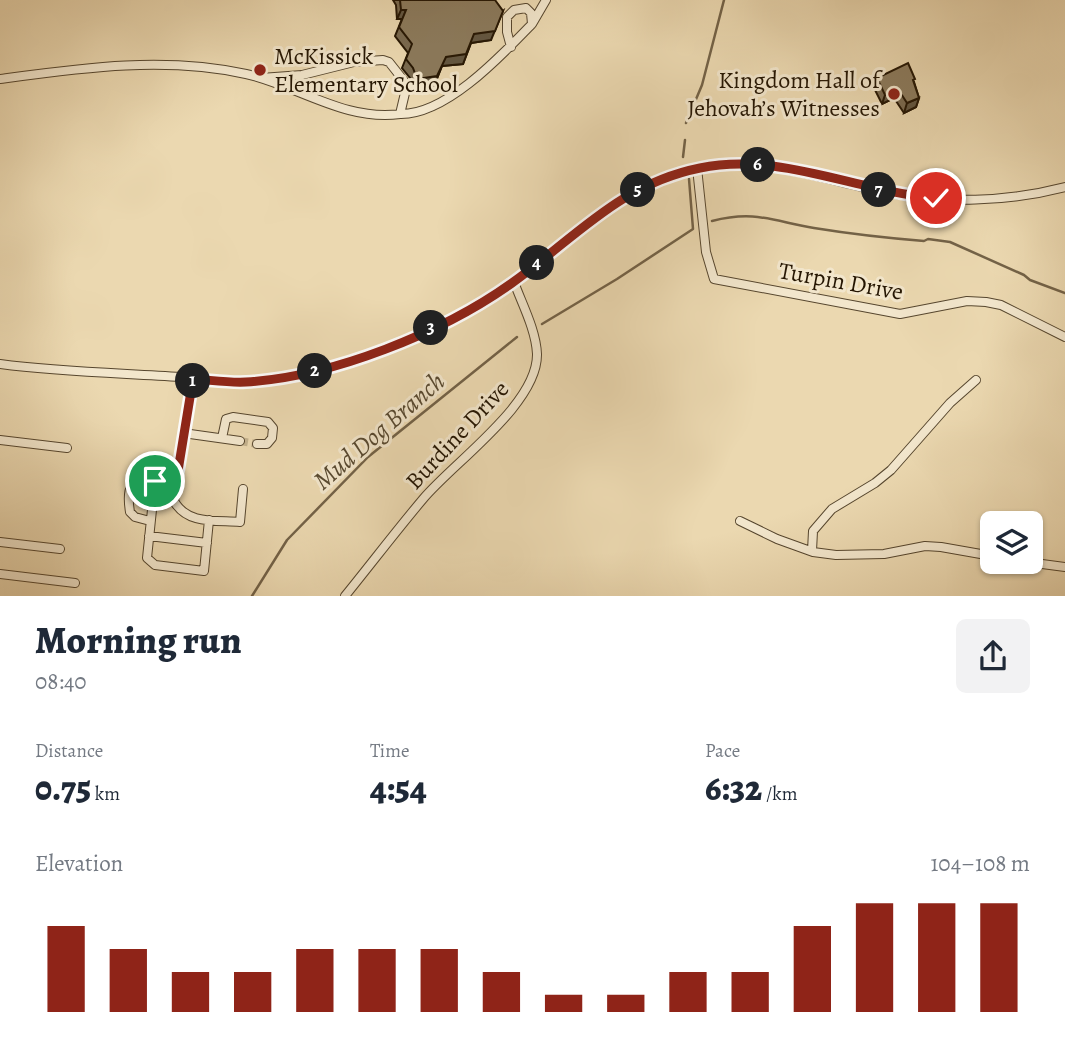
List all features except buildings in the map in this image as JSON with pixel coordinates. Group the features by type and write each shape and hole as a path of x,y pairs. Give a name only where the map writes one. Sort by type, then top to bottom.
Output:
{"street":[{"path":"0,79 146,64 198,67 261,78 330,104 378,115 415,114 444,101 511,47 532,24 546,0"},
{"path":"511,47 507,17 514,10 526,8 531,13 532,24"},
{"path":"261,78 302,75 354,62 383,60 389,62 404,81 405,93 400,114"},
{"path":"0,363 245,382 331,367 437,326 514,282 595,217 625,197 663,179 697,168 761,164 886,192 945,199 986,200 1065,187"},
{"name":"Turpin Drive","path":"697,168 706,252 713,279 900,314 967,301 986,302 1001,305 1065,337"},
{"name":"Burdine Drive","path":"345,596 425,497 514,407 527,389 537,354 514,282"},
{"path":"193,379 174,501 180,511 191,518 240,522 243,489"},
{"path":"812,551 813,531 820,522 843,501 867,488 891,470 950,403 976,380"},
{"path":"222,438 226,419 233,417 268,422 273,428 272,438 267,444 257,444"},
{"path":"183,433 240,441"},
{"path":"0,440 67,448"},
{"path":"150,521 135,517 130,512 130,493 134,482 140,479 176,483"},
{"path":"155,481 147,558 155,565 204,571 209,520"},
{"path":"740,521 777,540 836,555 866,555 925,546 980,554"},
{"path":"149,536 207,543"},
{"path":"0,542 60,549"},
{"path":"1043,564 1065,567"},
{"path":"0,574 75,583"}],"waterway":[{"path":"686,123 702,85 724,0"},
{"path":"683,157 685,140"},
{"name":"Mud Dog Branch","path":"542,324 693,229 689,179"},
{"name":"Mud Dog Branch","path":"712,221 740,216 752,217 855,234 950,242 1030,280 1065,293"},
{"name":"Mud Dog Branch","path":"252,596 287,540 368,457 517,337"}],"tunnel":[{"path":"240,441 257,444"}],"place":[{"name":"McKissick Elementary School","path":"260,70"},
{"name":"Kingdom Hall of Jehovah’s Witnesses","path":"894,94"}],"route":[{"path":"155,481 176,483 193,379 245,382 312,372 341,364 427,331 514,282 595,217 636,191 663,179 703,167 761,164 886,192 936,198"}]}
